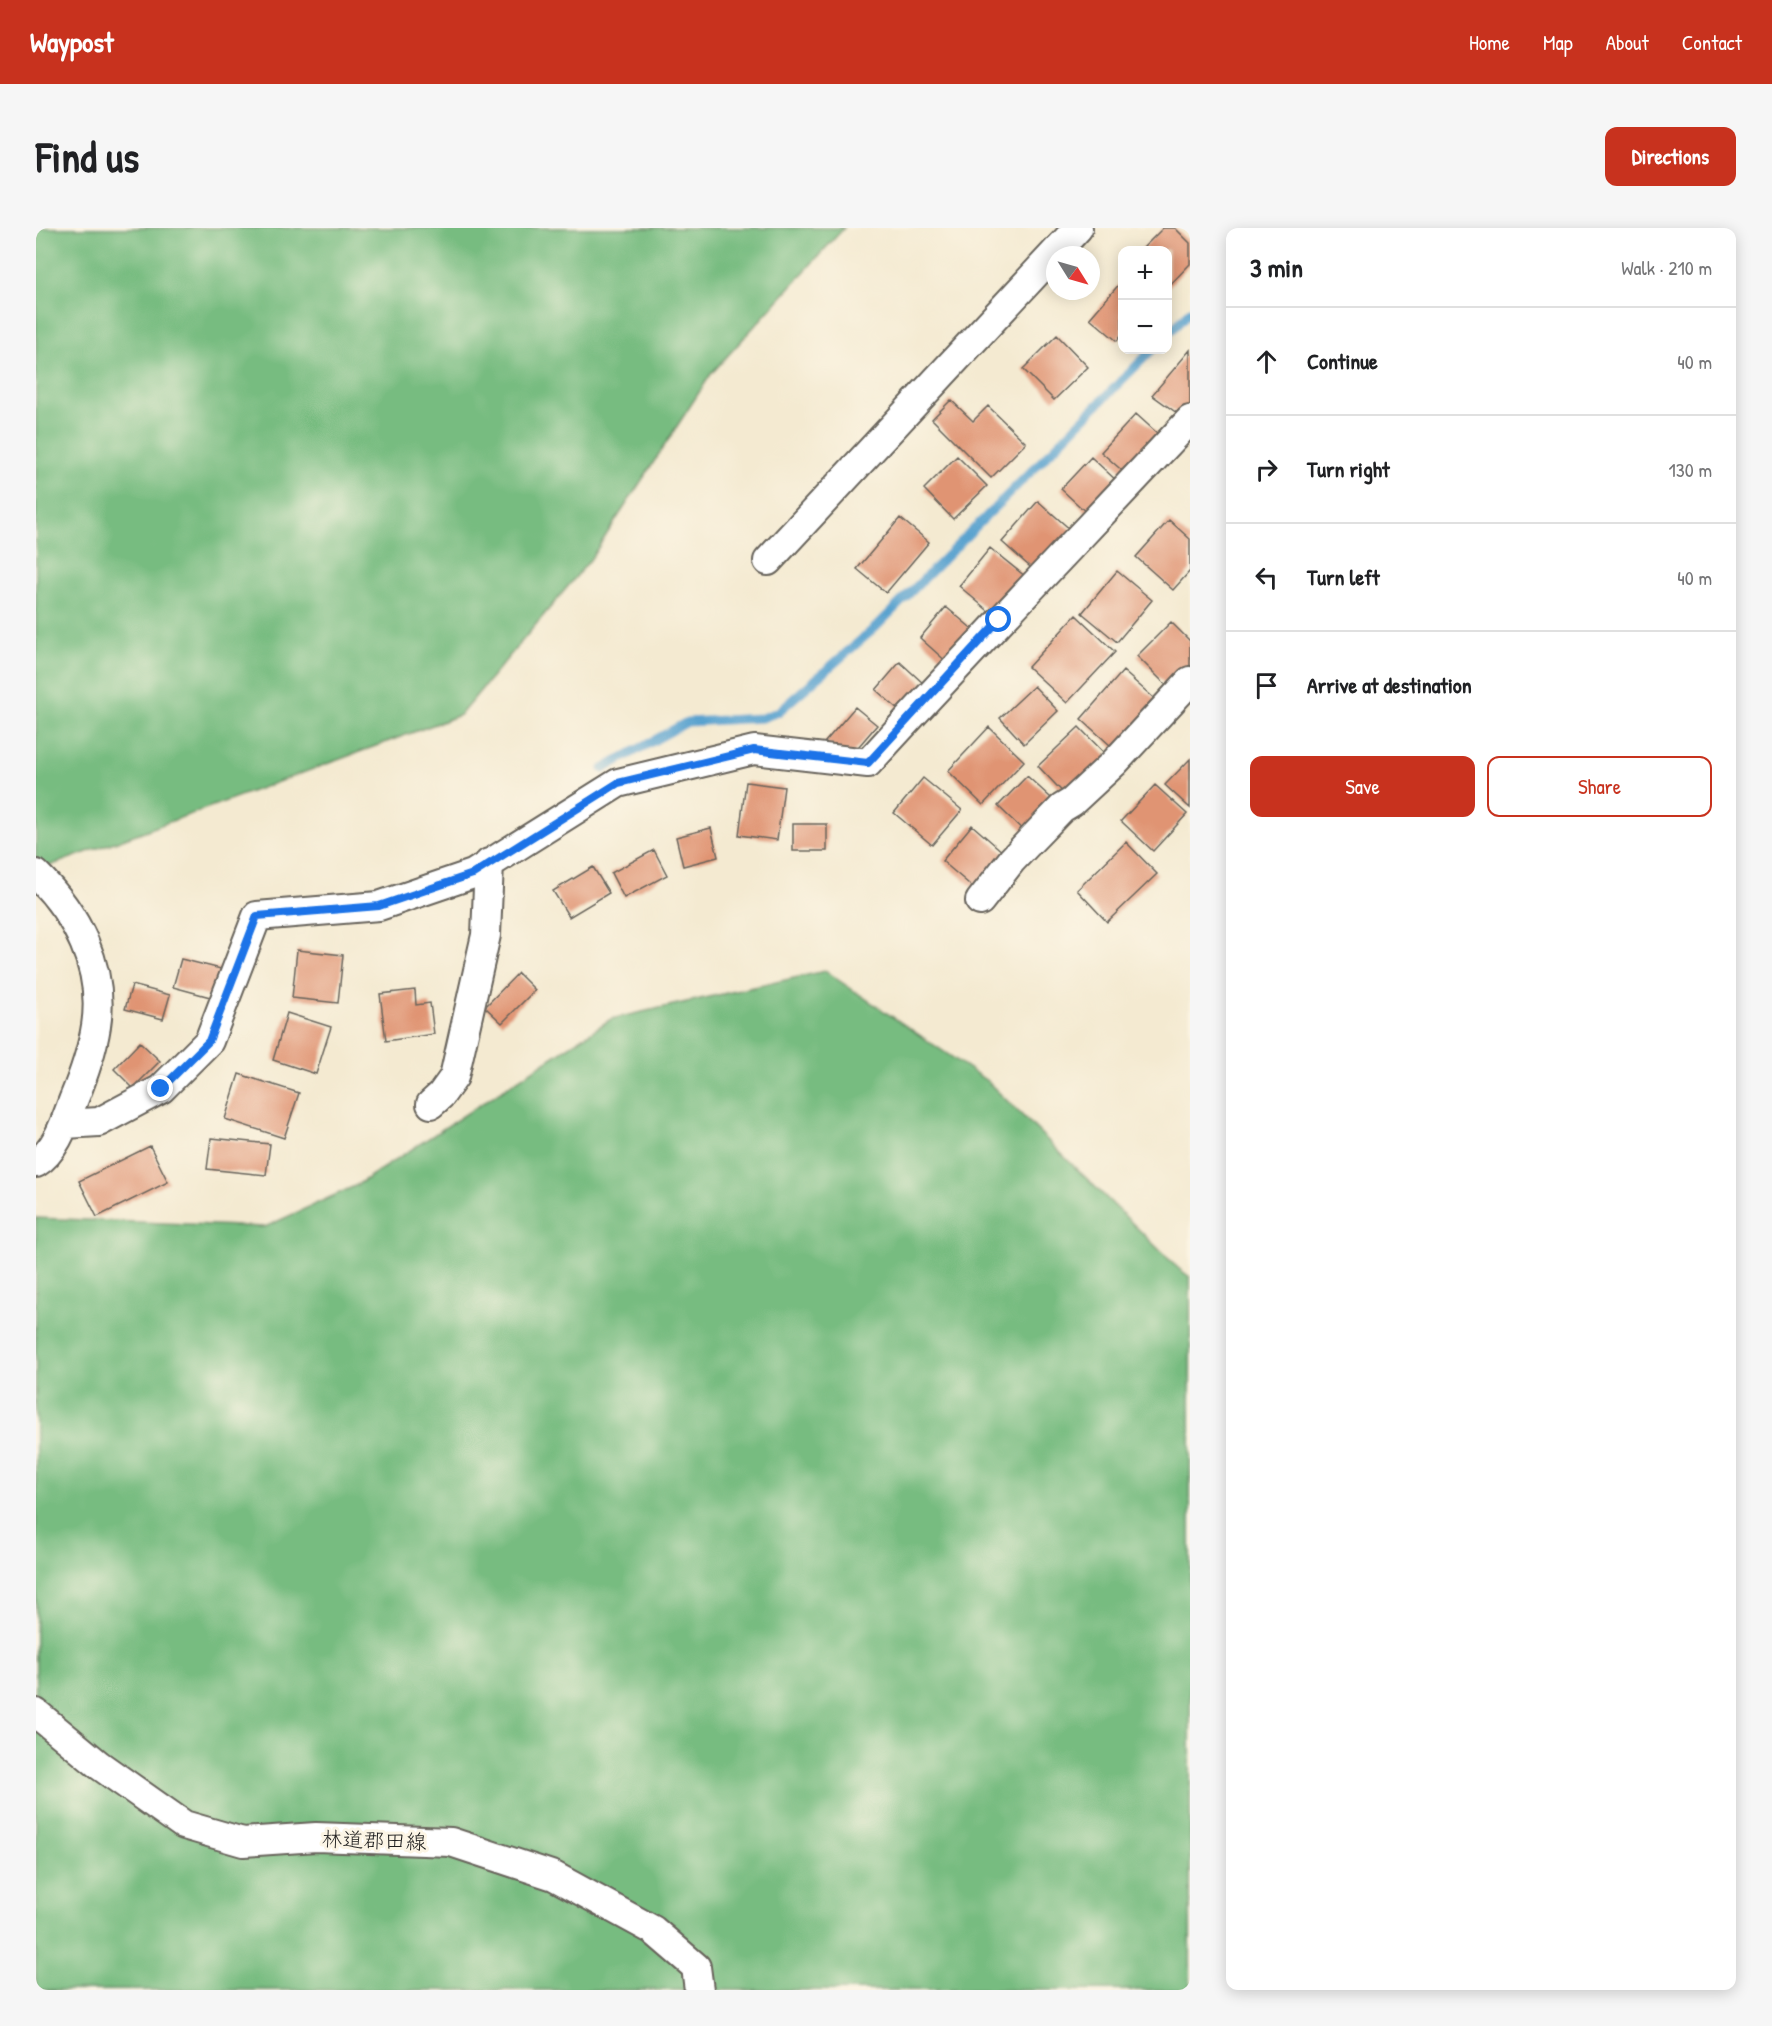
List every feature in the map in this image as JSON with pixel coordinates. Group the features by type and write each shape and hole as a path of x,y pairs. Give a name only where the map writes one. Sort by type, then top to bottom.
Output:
{"street":[{"path":"768,561 1078,228"},
{"path":"64,1124 99,1122 161,1089 209,1041 257,916 379,906 473,874 618,783 754,750 868,763 999,620 1190,420"},
{"path":"980,902 1026,846 1062,808 1072,802 1113,763 1190,681"},
{"path":"431,1104 454,1077 486,935 489,863"},
{"path":"36,874 56,894 75,922 92,958 96,993 96,1025 84,1075 64,1124 46,1157 36,1163"},
{"name":"林道郡田線","path":"36,1713 99,1765 184,1825 243,1842 316,1837 451,1842 554,1876 653,1930 696,1967 699,1990"}],"green space":[{"path":"36,228 844,228 711,374 590,560 460,715 36,871"},
{"path":"825,971 987,1081 1178,1268 1190,1277 1190,1990 36,1990 36,1218 265,1227 357,1185 611,1019"}],"building":[{"path":"1163,228 1175,228 1190,243 1190,264 1172,283 1172,246 1145,246"},
{"path":"1118,286 1117,341 1090,318"},
{"path":"1057,335 1088,367 1054,400 1023,369"},
{"path":"1190,350 1190,420 1188,421 1152,395"},
{"path":"951,400 973,421 988,406 1026,443 991,478 932,419"},
{"path":"1136,414 1168,443 1134,481 1101,452"},
{"path":"957,456 987,486 953,519 924,489"},
{"path":"1091,457 1118,482 1088,514 1061,489"},
{"path":"1038,501 1073,532 1037,573 1002,542"},
{"path":"900,518 929,542 886,593 857,569"},
{"path":"1169,520 1190,539 1190,571 1173,590 1136,557"},
{"path":"990,548 1031,581 999,620 959,586"},
{"path":"1117,571 1152,600 1117,642 1082,613"},
{"path":"946,607 976,632 949,664 920,638"},
{"path":"1076,615 1115,652 1067,703 1028,667"},
{"path":"1171,622 1190,641 1190,665 1168,687 1137,656"},
{"path":"900,662 924,684 900,711 876,690"},
{"path":"1123,671 1164,707 1121,755 1081,719"},
{"path":"1034,686 1058,711 1024,744 1000,718"},
{"path":"855,707 877,725 847,760 825,742"},
{"path":"989,727 1024,761 983,805 948,771"},
{"path":"1079,727 1114,763 1072,802 1038,766"},
{"path":"1190,759 1190,808 1165,785"},
{"path":"1027,776 1062,808 1032,839 998,806"},
{"path":"923,778 962,810 932,845 894,813"},
{"path":"746,782 784,787 777,840 739,835"},
{"path":"1155,785 1187,814 1153,851 1121,821"},
{"path":"793,824 827,824 827,851 793,851"},
{"path":"972,825 1012,860 982,895 942,861"},
{"path":"711,828 718,857 683,866 676,837"},
{"path":"1126,842 1157,874 1107,922 1077,890"},
{"path":"654,850 667,875 624,898 611,873"},
{"path":"593,867 609,893 569,917 553,891"},
{"path":"297,950 343,955 338,1003 292,998"},
{"path":"181,959 221,969 214,998 173,987"},
{"path":"518,973 535,990 502,1023 485,1007"},
{"path":"132,985 170,995 163,1019 125,1009"},
{"path":"415,990 416,1005 430,1003 434,1034 386,1041 380,994"},
{"path":"287,1013 331,1027 316,1074 273,1060"},
{"path":"140,1042 160,1061 133,1088 114,1069"},
{"path":"239,1074 299,1093 284,1138 225,1119"},
{"path":"211,1138 270,1144 266,1175 207,1169"},
{"path":"150,1146 168,1182 97,1217 79,1181"}],"waterway":[{"path":"1172,330 1190,311"},
{"path":"603,769 687,722 762,718 778,712 876,627 1148,354"}],"route":[{"path":"161,1089 209,1041 257,916 379,906 473,874 618,783 754,750 868,763 999,620"}]}
